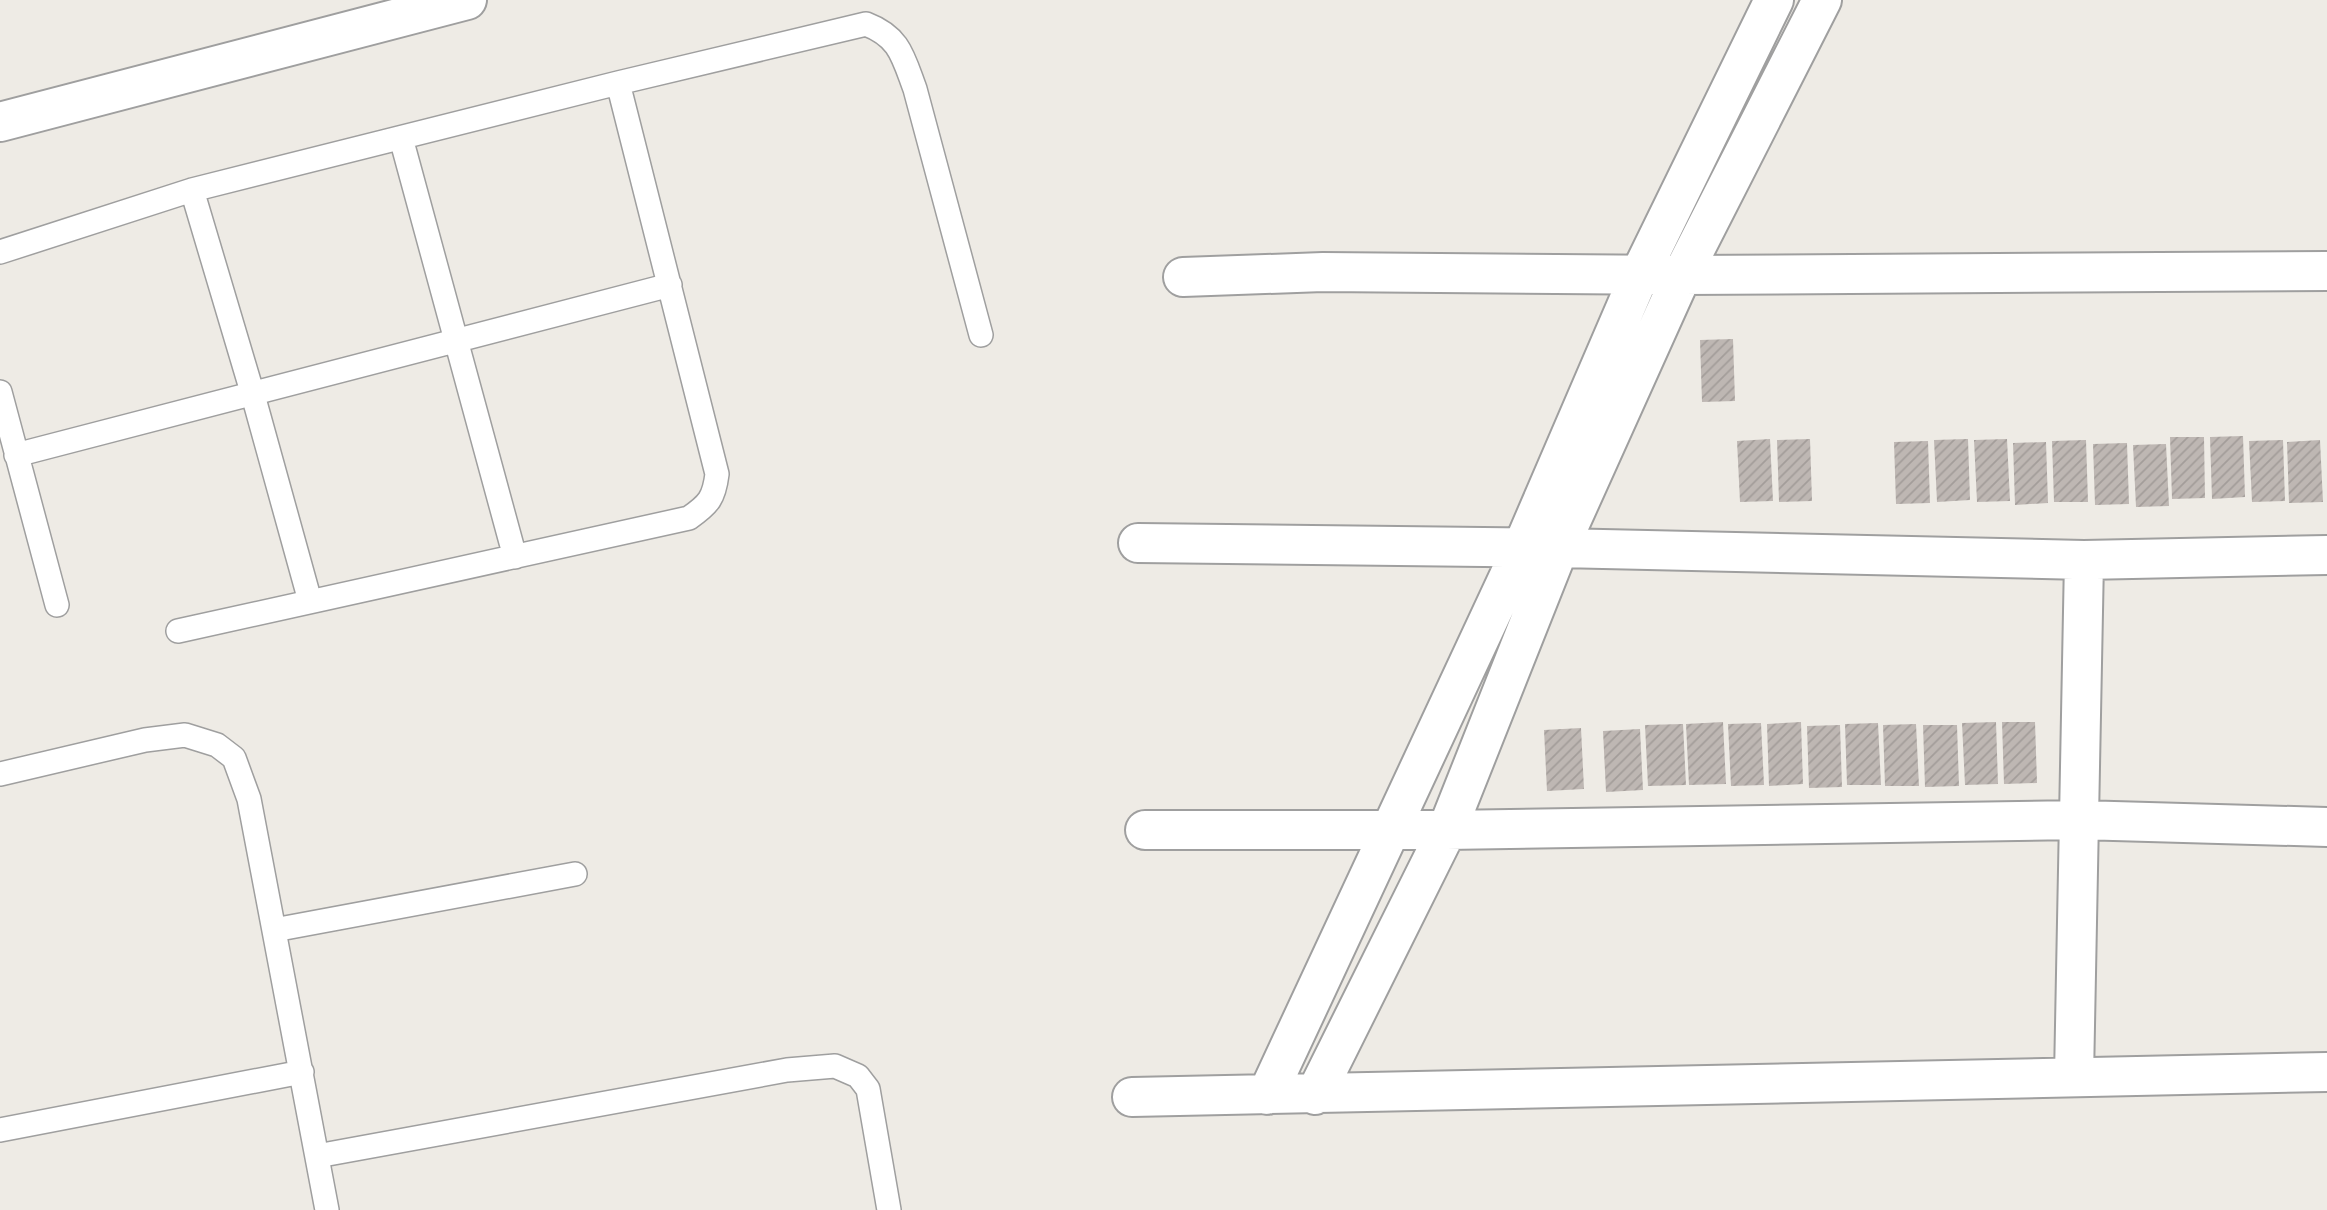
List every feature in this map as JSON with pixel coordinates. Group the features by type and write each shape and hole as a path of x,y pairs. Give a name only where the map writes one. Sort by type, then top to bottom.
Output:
{"street":[{"path":"0,122 467,0"},
{"path":"1267,1095 1522,548 1640,274 1774,0"},
{"path":"1315,1095 1447,830 1559,548 1682,275 1822,0"},
{"path":"1184,277 1323,272 1682,275 2327,271"},
{"path":"1138,543 1559,548 2084,560 2327,555"},
{"path":"2074,1077 2084,560"},
{"path":"1145,830 1447,830 2079,820 2327,827"},
{"path":"1132,1097 2327,1072"}],"lane":[{"path":"0,252 192,190 866,23 883,30 901,50 915,89 981,335"},
{"path":"178,631 690,518 715,493 717,474 618,83"},
{"path":"401,138 515,556"},
{"path":"192,190 310,601"},
{"path":"16,455 670,285"},
{"path":"0,392 57,604"},
{"path":"0,774 145,740 185,735 218,745 234,758 249,799 327,1210"},
{"path":"274,930 575,874"},
{"path":"317,1156 787,1070 835,1066 858,1076 868,1089 889,1210"},
{"path":"0,1130 302,1073"}],"building":[{"path":"1733,339 1735,401 1702,402 1700,340"},
{"path":"2243,436 2245,497 2212,499 2210,437"},
{"path":"2170,437 2204,437 2205,498 2172,499"},
{"path":"1770,439 1773,501 1740,502 1737,441"},
{"path":"1810,439 1812,501 1779,502 1777,440"},
{"path":"1968,439 1970,500 1937,502 1934,440"},
{"path":"2007,439 2010,501 1977,502 1974,440"},
{"path":"2086,440 2088,502 2054,502 2052,441"},
{"path":"2283,440 2285,501 2252,502 2249,441"},
{"path":"2320,440 2323,502 2289,503 2287,442"},
{"path":"1928,441 1930,503 1896,504 1894,442"},
{"path":"2046,442 2048,503 2015,505 2013,443"},
{"path":"2127,443 2129,504 2095,505 2093,444"},
{"path":"2166,444 2169,506 2136,507 2133,445"},
{"path":"1723,722 1726,784 1689,785 1686,724"},
{"path":"1801,722 1803,784 1769,786 1767,724"},
{"path":"1996,722 1998,784 1965,785 1962,723"},
{"path":"2002,722 2035,722 2037,783 2004,784"},
{"path":"1761,723 1764,785 1731,786 1728,724"},
{"path":"1878,723 1881,785 1847,785 1845,724"},
{"path":"1683,724 1686,785 1648,786 1645,725"},
{"path":"1916,724 1919,786 1885,786 1883,725"},
{"path":"1840,725 1842,787 1809,788 1807,726"},
{"path":"1923,725 1957,725 1959,786 1925,787"},
{"path":"1581,728 1584,789 1547,791 1544,730"},
{"path":"1640,729 1643,790 1606,792 1603,731"}]}
